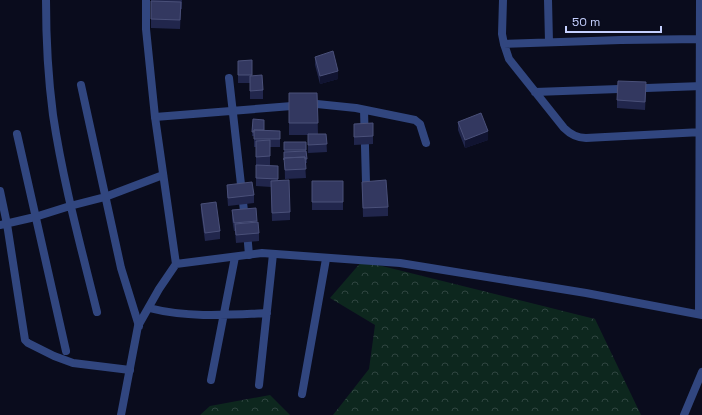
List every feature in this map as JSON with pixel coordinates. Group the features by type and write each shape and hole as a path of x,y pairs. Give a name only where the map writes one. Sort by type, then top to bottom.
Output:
{"street":[{"path":"46,0 46,46 54,116 70,206 97,312"},
{"path":"121,415 139,326 159,289 176,264 155,117 146,30 146,0"},
{"path":"503,0 502,34 509,59 564,128 572,135 579,138 701,132"},
{"path":"548,0 549,42"},
{"path":"176,264 262,253 400,263 586,293 700,314 700,0"},
{"path":"504,44 701,39"},
{"path":"228,78 249,255"},
{"path":"81,85 121,268 139,326"},
{"path":"535,92 701,86"},
{"path":"155,117 317,104 356,108 415,120 420,124 426,143"},
{"path":"364,110 366,183"},
{"path":"17,134 66,351"},
{"path":"4,224 35,217 105,197 163,175"},
{"path":"0,191 4,224 25,340 28,343 73,363 130,370"},
{"path":"259,385 273,254"},
{"path":"212,380 235,256"},
{"path":"302,394 326,258"},
{"path":"149,308 185,315 224,316 267,313"},
{"path":"684,415 702,372"}],"green space":[{"path":"362,261 595,319 641,415 333,415 369,369 375,325 330,298"},
{"path":"270,395 290,415 200,415 210,406"}],"building":[{"path":"151,1 181,2 180,20 151,19"},
{"path":"333,51 338,71 320,76 315,57"},
{"path":"252,60 252,75 238,75 238,61"},
{"path":"262,75 263,90 250,91 250,76"},
{"path":"618,81 646,82 645,102 617,100"},
{"path":"289,93 317,93 318,123 289,123"},
{"path":"481,113 488,131 465,140 458,122"},
{"path":"253,119 264,120 264,130 254,130 254,132 252,132"},
{"path":"373,123 373,136 354,137 354,124"},
{"path":"254,130 280,131 280,139 254,139"},
{"path":"308,134 326,134 327,144 308,145"},
{"path":"270,140 270,156 256,157 256,141"},
{"path":"284,142 306,142 306,150 284,150"},
{"path":"306,151 307,159 305,159 305,157 284,158 284,152"},
{"path":"305,157 306,169 285,170 284,158"},
{"path":"256,165 278,166 278,179 256,178"},
{"path":"289,180 290,212 272,213 271,181"},
{"path":"386,180 388,207 363,208 362,182"},
{"path":"312,181 343,181 343,202 312,202"},
{"path":"252,182 254,195 228,198 227,185"},
{"path":"216,202 220,231 205,233 201,204"},
{"path":"256,208 257,221 234,223 232,210"},
{"path":"258,222 259,233 236,235 235,224"}]}
